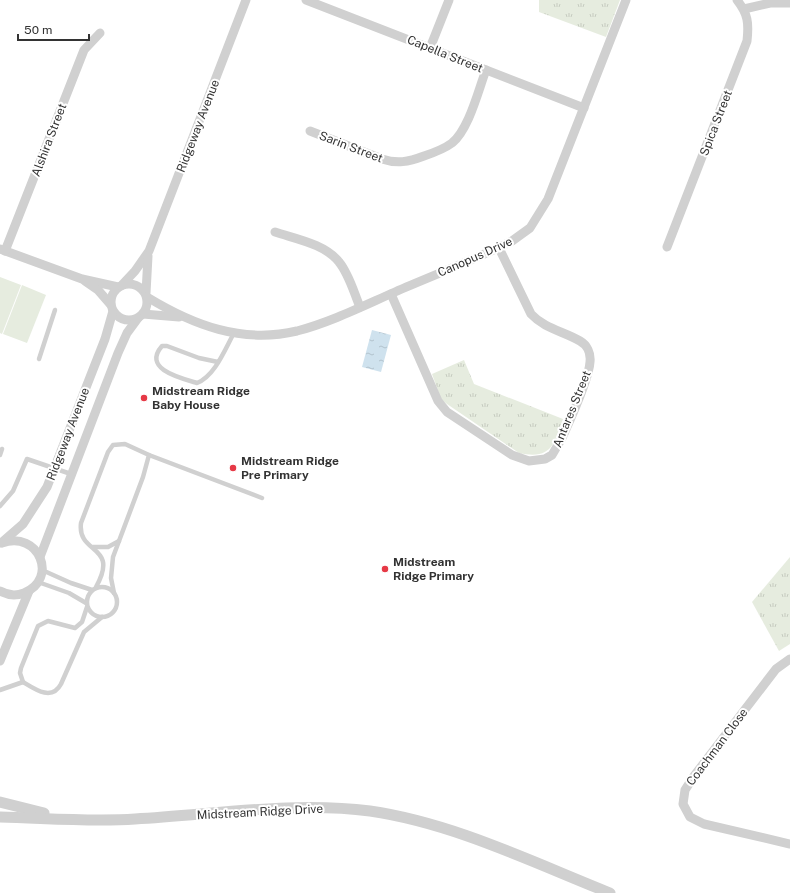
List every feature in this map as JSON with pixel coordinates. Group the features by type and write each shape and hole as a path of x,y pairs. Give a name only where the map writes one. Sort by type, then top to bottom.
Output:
{"street":[{"name":"Ridgeway Avenue","path":"120,287 135,272 149,251 246,0"},
{"name":"Capella Street","path":"307,0 584,108"},
{"path":"430,48 449,0"},
{"name":"Canopus Drive","path":"146,295 182,318 218,330 234,333 271,334 295,331 316,325 391,294 499,248 522,235 537,219 548,199 626,0"},
{"name":"Spica Street","path":"667,247 747,41 749,26 744,9 736,0"},
{"path":"744,9 770,2 790,3"},
{"name":"Alshira Street","path":"3,250 84,50 100,33"},
{"name":"Sarin Street","path":"310,131 382,159 393,162 409,162 443,148 457,137 465,123 486,70"},
{"path":"275,232 322,249 334,257 345,271 360,307"},
{"name":"Antares Street","path":"391,294 441,406 512,455 529,461 545,459 552,455 558,448 589,370 590,354 581,342 538,322 531,314 499,248"},
{"path":"3,250 82,279 120,287 132,284 142,289 146,295 148,303 141,316 132,320 121,319 98,290 82,279"},
{"name":"Ridgeway Avenue","path":"146,295 149,251"},
{"path":"112,308 113,294 120,287"},
{"name":"Ridgeway Avenue","path":"0,544 22,524 33,510 47,487 105,339 112,308"},
{"name":"Ridgeway Avenue","path":"40,557 118,352 127,333 141,316"},
{"name":"Canopus Drive","path":"141,316 182,318"},
{"path":"0,544 10,540 23,542 35,549 40,557 42,570 38,582 29,591 0,661"},
{"path":"0,590 12,595 29,591"},
{"name":"Coachman Close","path":"790,659 776,670 694,776 683,797 685,810 690,817 700,823 732,832 790,844"},
{"name":"Midstream Ridge Drive","path":"0,802 65,819"},
{"name":"Midstream Ridge Drive","path":"0,817 134,820 314,806 371,811 432,825 474,839 610,893"}],"lane":[{"path":"40,359 55,310"},
{"path":"218,362 199,358 167,346 162,346 155,356 156,361 163,370 197,383 206,378 218,362 234,333"},
{"path":"23,682 20,673 21,668 38,626 48,621 76,628 82,622 87,605 87,598 102,576 104,567 102,558 82,534 81,523 108,452 113,444 118,443 133,447 149,455 262,498"},
{"path":"0,455 2,449"},
{"path":"114,593 111,569 113,557 143,477 149,455"},
{"path":"0,506 13,491 27,459 71,474"},
{"path":"92,547 108,548 119,540"},
{"path":"0,690 23,682 45,692 52,694 56,692 84,632 102,617 108,616 116,608 117,598 109,588 103,586 94,588 71,583 42,570"},
{"path":"38,582 69,593 87,605 91,612 102,617"}],"green space":[{"path":"539,0 620,0 606,37 539,12"},
{"path":"0,277 21,285 2,334 0,333"},
{"path":"22,285 46,295 27,343 3,334"},
{"path":"464,360 474,384 563,419 554,443 550,448 539,454 530,455 519,453 441,399 432,374"},
{"path":"790,557 790,644 779,651 752,602"}],"water":[{"path":"372,330 391,335 381,372 362,367"}],"place":[{"name":"Midstream Ridge Baby House","path":"144,398"},
{"name":"Midstream Ridge Pre Primary","path":"233,468"},
{"name":"Midstream Ridge Primary","path":"385,569"}]}
